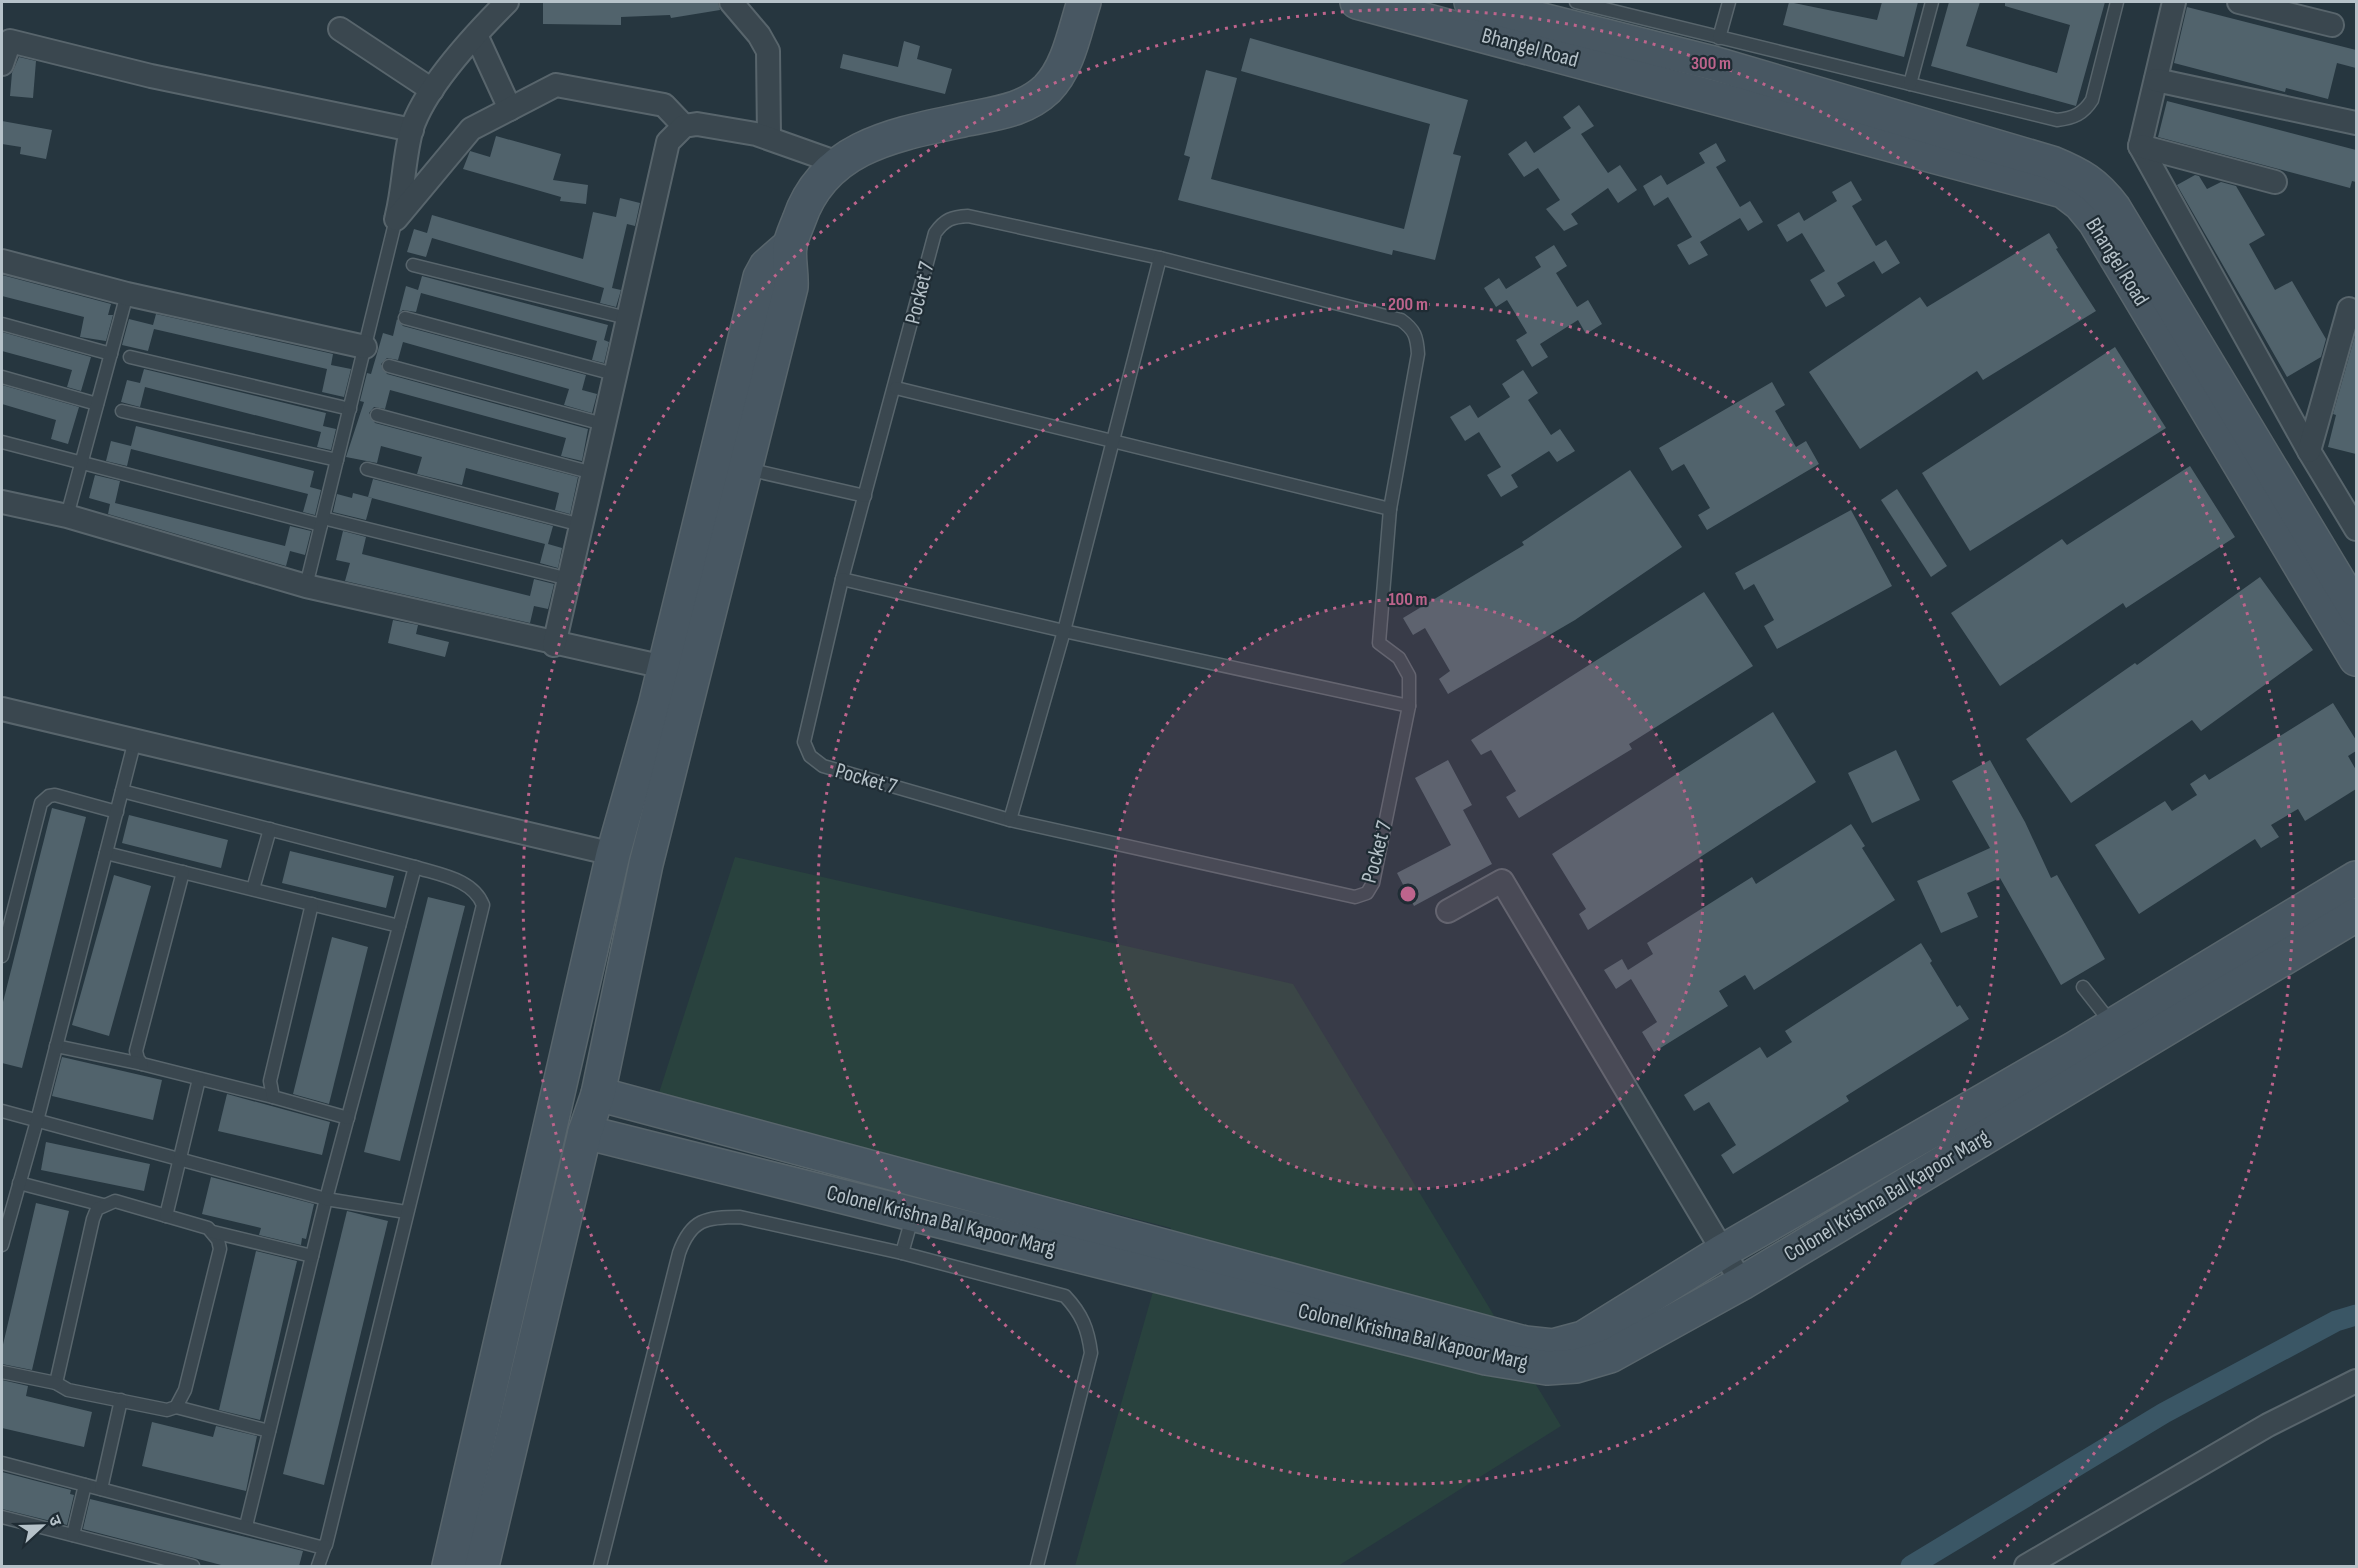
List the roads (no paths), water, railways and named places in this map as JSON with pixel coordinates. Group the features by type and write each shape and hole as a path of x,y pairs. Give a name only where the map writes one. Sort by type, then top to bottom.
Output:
{"street":[{"path":"396,219 412,130 420,108 476,36 507,2"},
{"path":"731,2 768,51 769,137"},
{"path":"449,1566 613,854 669,711 745,468 791,287 790,245 804,204 818,181 838,163 874,143 904,133 1011,110 1033,101 1049,86 1066,57 1084,2"},
{"name":"Bhangel Road","path":"1357,2 1404,8 1703,94 2064,192 2080,204 2095,222 2356,659"},
{"name":"Bhangel Road","path":"1471,2 1716,50 2052,163 2078,174 2097,186 2114,208 2356,610"},
{"path":"2174,2 2140,146 2309,451 2356,529"},
{"path":"2239,2 2332,25"},
{"path":"340,29 432,90"},
{"path":"476,36 510,109"},
{"path":"2,64 9,41 151,76 412,130"},
{"path":"1703,94 1716,50"},
{"path":"2156,80 2356,123"},
{"path":"396,219 471,129 556,85 664,105 684,126"},
{"path":"554,645 668,142 684,126 697,124 769,137 838,163"},
{"path":"2140,146 2275,182"},
{"path":"482,1566 585,1132 597,1094 636,912 669,711 664,668 760,277 766,266 790,245"},
{"path":"2,261 127,294 365,347"},
{"path":"2309,451 2349,309"},
{"path":"2,502 67,516 306,586 554,645 664,668"},
{"path":"2,709 613,854"},
{"path":"597,1094 1525,1343 1552,1346 1583,1338 1723,1251 2113,1026 2356,878"},
{"path":"1448,911 1502,881 1742,1282"},
{"path":"600,906 636,912"},
{"name":"Colonel Krishna Bal Kapoor Marg","path":"585,1132 1475,1355 1547,1368 1576,1366 1610,1356 1742,1282 2356,915"},
{"path":"2026,1566 2268,1425 2356,1381"}],"lane":[{"path":"1576,2 1716,50 1910,84 2057,120 2071,118 2084,111 2092,100 2117,2"},
{"path":"1716,50 1729,2"},
{"path":"1910,84 1932,2"},
{"name":"Pocket 7","path":"968,216 1160,258 1401,320 1413,328 1418,338 1418,354 1390,510 1379,643 1399,658 1409,676 1409,706 1373,883 1367,893 1355,897 1010,820 823,766 810,756 804,742 842,579 896,388 936,232 943,222 952,217 968,216"},
{"path":"306,586 396,219"},
{"path":"1010,820 1065,631 1160,258"},
{"path":"413,265 627,318"},
{"path":"67,516 127,294"},
{"path":"405,318 614,374"},
{"path":"2,324 111,354"},
{"path":"130,357 350,409"},
{"path":"389,366 603,424"},
{"path":"2,376 97,404"},
{"path":"896,388 1390,510"},
{"path":"122,411 337,460"},
{"path":"377,415 592,473"},
{"path":"2,442 569,579"},
{"path":"745,468 865,496"},
{"path":"367,469 581,525"},
{"path":"842,579 1065,631 1409,706"},
{"path":"2,1245 37,1121 135,740"},
{"path":"122,791 415,867 470,886 478,893 483,905 318,1566"},
{"path":"2,956 40,803 49,796 55,795 117,812"},
{"path":"253,890 270,829"},
{"path":"106,853 399,926"},
{"path":"246,1526 326,1199 415,867"},
{"path":"142,1064 136,1051 183,872"},
{"path":"273,1097 270,1081 312,904"},
{"path":"2083,987 2113,1026"},
{"path":"56,1046 199,1078 348,1118"},
{"path":"166,1216 199,1078"},
{"path":"2,1111 326,1199 406,1212"},
{"path":"19,1183 103,1205 115,1201 208,1228 213,1232 312,1256"},
{"path":"56,1383 93,1219 103,1205"},
{"path":"902,1253 913,1214"},
{"path":"600,1566 679,1253 688,1231 699,1222 718,1216 740,1217 902,1253 1065,1296 1079,1310 1088,1331 1091,1353 1037,1566"},
{"path":"176,1407 185,1390 220,1249 213,1232"},
{"path":"2,1372 56,1383 68,1390 167,1410 176,1407 269,1431"},
{"path":"101,1489 121,1400"},
{"path":"2,1463 324,1546"},
{"path":"74,1535 85,1485"},
{"path":"2,1517 193,1566"}],"waterway":[{"path":"1911,1566 2164,1413 2336,1321 2356,1315"}]}
